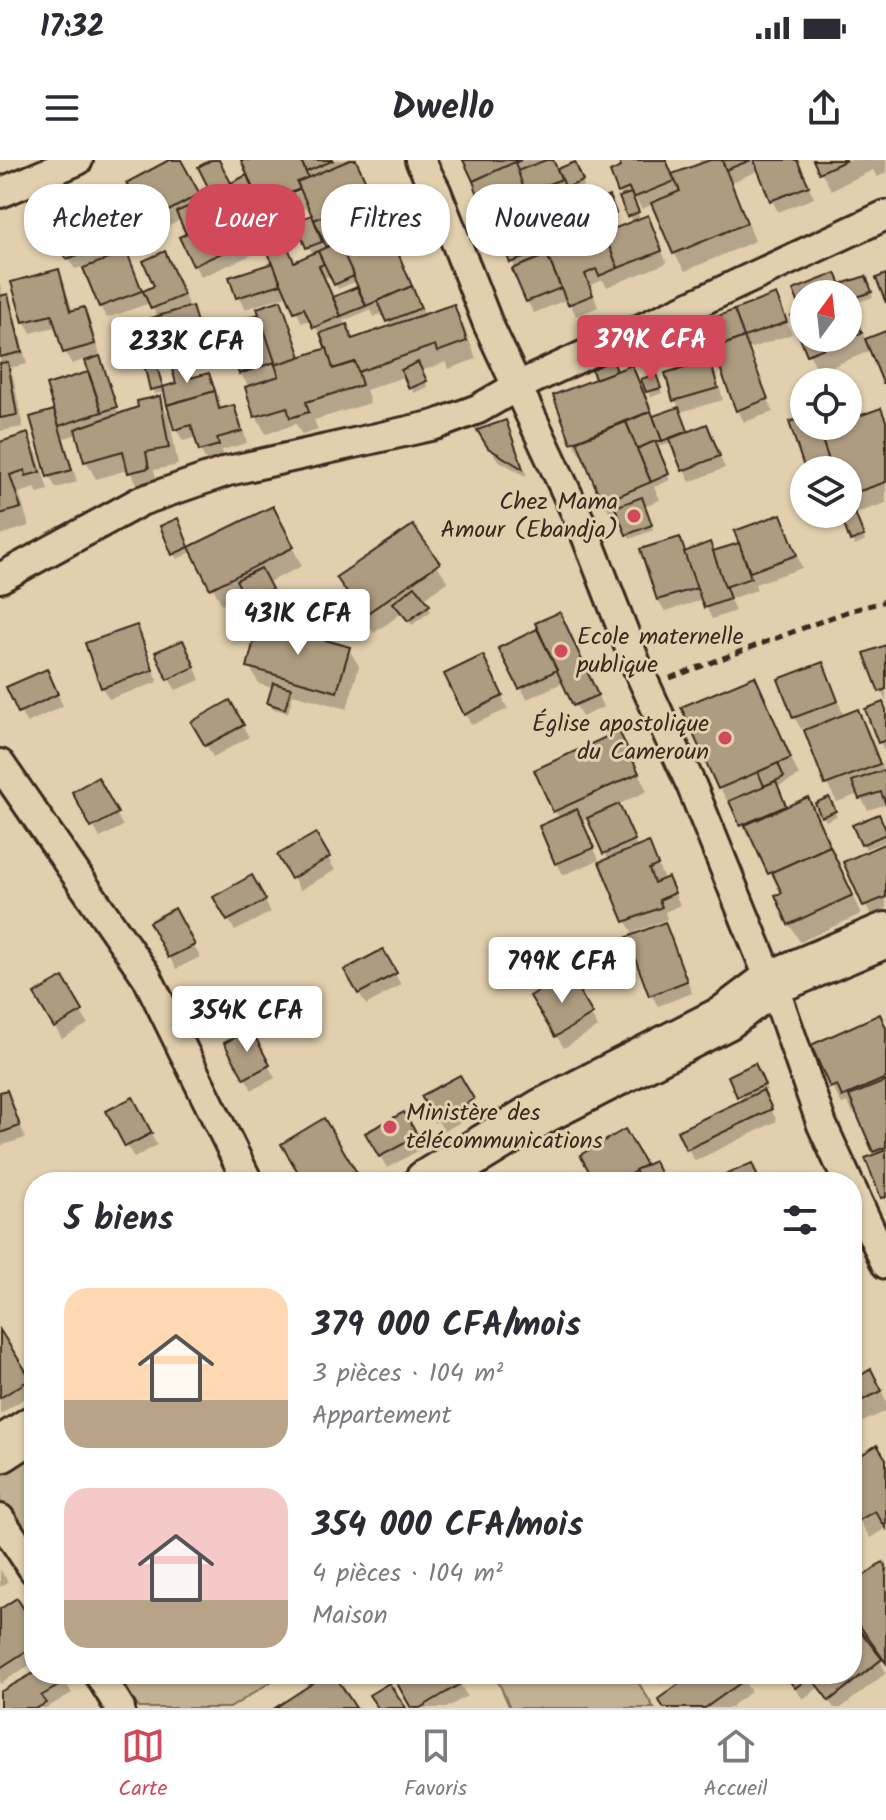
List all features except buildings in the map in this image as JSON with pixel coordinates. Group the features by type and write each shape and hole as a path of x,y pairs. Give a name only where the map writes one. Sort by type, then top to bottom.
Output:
{"main road":[{"path":"443,1172 543,1111 776,995 886,935"},
{"path":"776,995 886,965"},
{"path":"0,1450 24,1434"}],"street":[{"path":"0,193 78,160"},
{"path":"420,160 436,191 488,324 584,530 646,686 692,787 776,995 822,1125 843,1172"},
{"path":"0,578 141,501 228,471 435,425 478,409 516,387 886,215"},
{"path":"0,764 147,977 243,1172"},
{"path":"862,1212 886,1264"},
{"path":"0,1519 24,1555"},
{"path":"105,1684 120,1708"}],"path":[{"path":"646,686 846,612 886,601"}],"shaded area":[{"path":"24,1459 24,1541 0,1501 0,1474"},
{"path":"122,1684 267,1684 230,1708 139,1708"},
{"path":"499,1684 639,1684 654,1708 510,1708"}],"place":[{"name":"Chez Mama Amour (Ebandja)","path":"634,516"},
{"name":"Ecole maternelle publique","path":"561,651"},
{"name":"Église apostolique du Cameroun","path":"725,738"},
{"name":"Ministère des télécommunications","path":"390,1127"}]}
